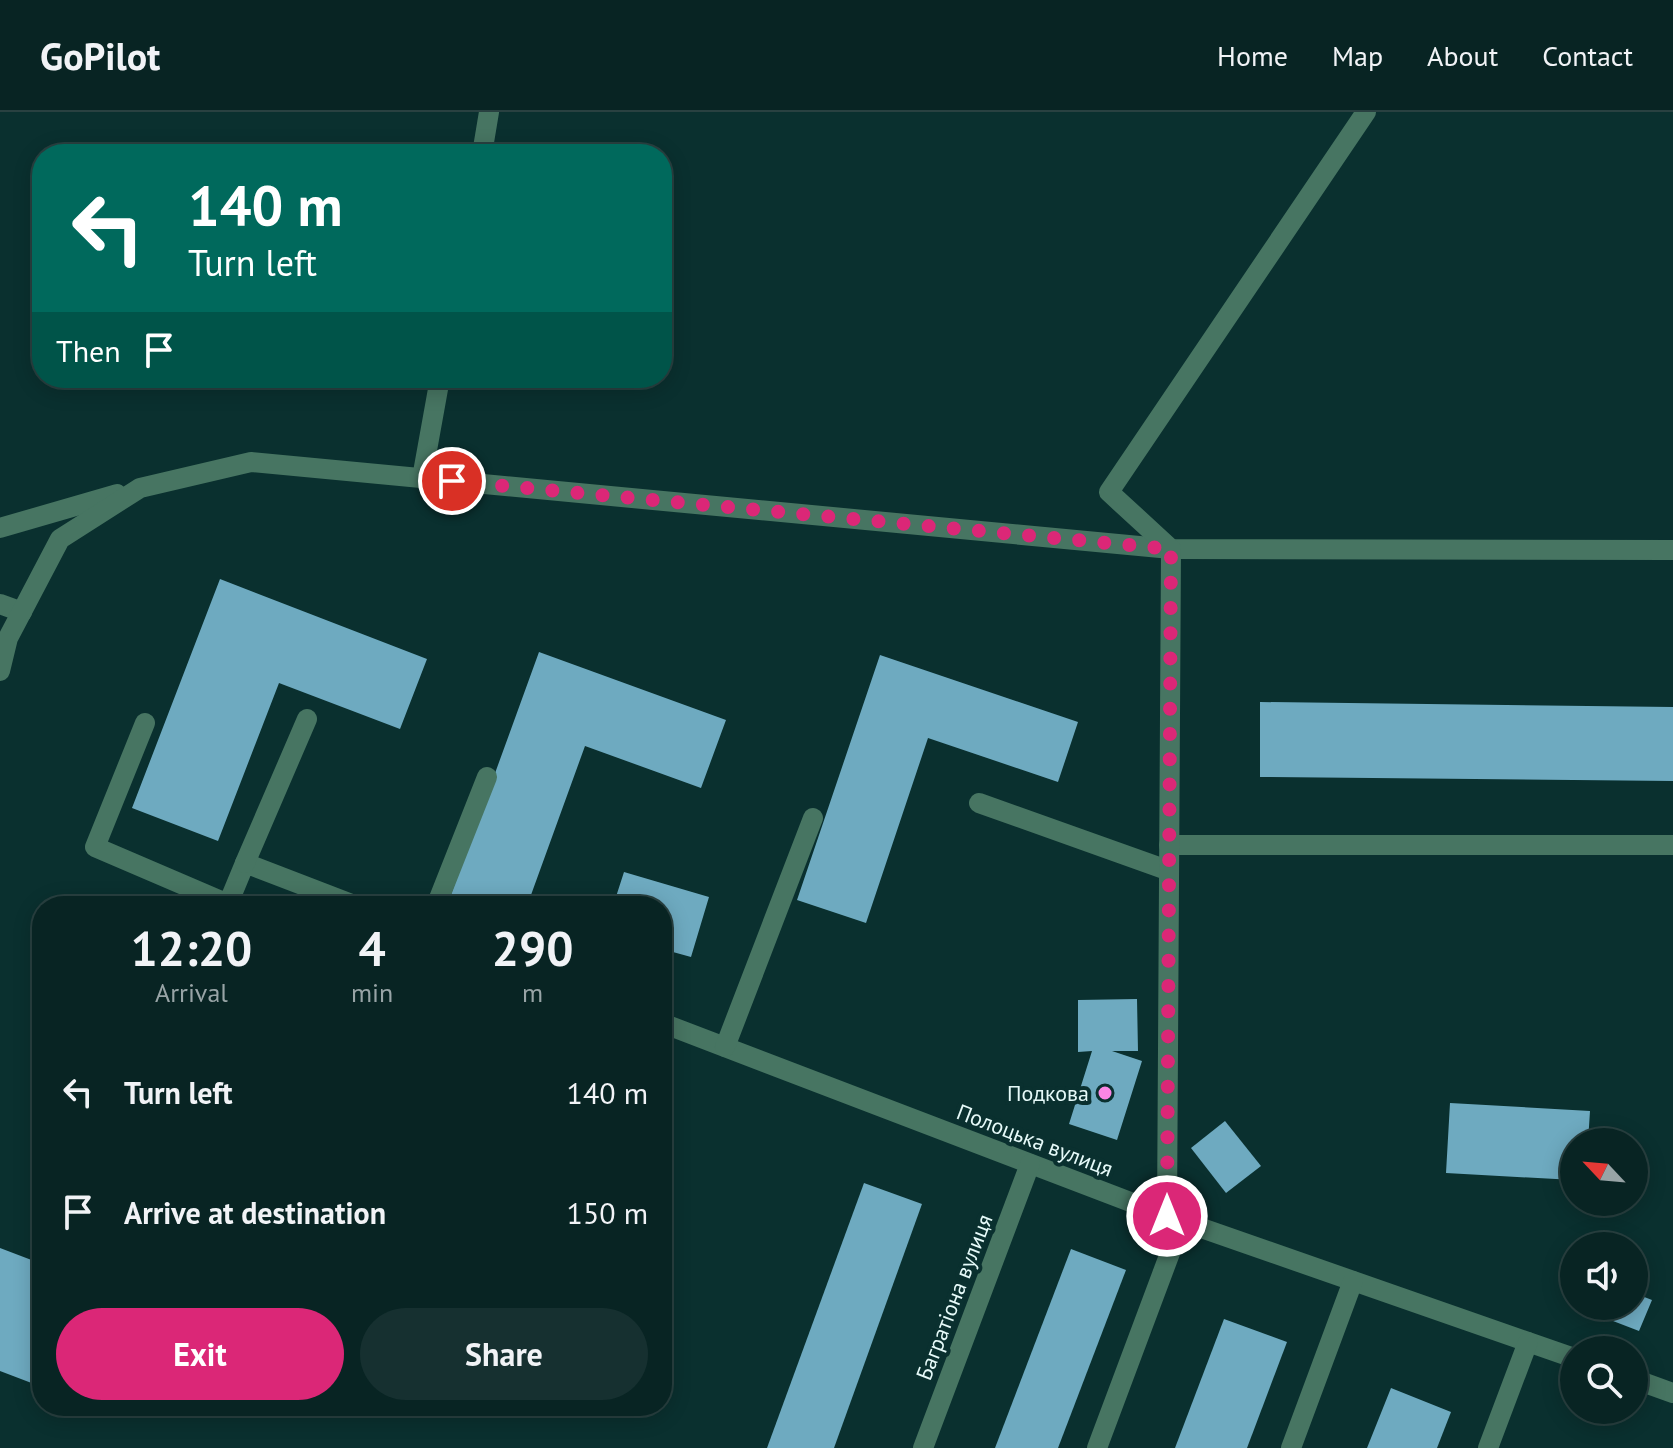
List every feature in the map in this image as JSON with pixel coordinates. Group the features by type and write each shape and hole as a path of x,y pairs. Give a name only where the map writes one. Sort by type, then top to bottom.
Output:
{"street":[{"path":"484,144 489,112"},
{"path":"1097,1448 1174,1218 1167,870 1171,549 1109,492 1366,112"},
{"path":"422,478 438,388"},
{"path":"0,528 140,488 251,462 1171,549 1673,550"},
{"path":"0,671 8,638 60,539 140,488"},
{"path":"0,604 22,612"},
{"path":"231,896 307,719"},
{"path":"145,723 95,847 209,896"},
{"path":"440,896 487,777"},
{"path":"979,803 1167,870"},
{"path":"725,1047 813,818"},
{"path":"1169,845 1673,845"},
{"path":"245,863 331,896"},
{"name":"Полоцька вулиця","path":"672,1027 1174,1218 1560,1353"},
{"name":"Багратіона вулиця","path":"923,1448 1030,1164"},
{"path":"1291,1448 1353,1281"},
{"path":"1488,1448 1528,1342"},
{"path":"1648,1384 1673,1393"}],"building":[{"path":"220,579 427,659 400,729 279,683 218,841 132,808"},
{"path":"539,652 726,720 701,788 585,746 531,896 450,896"},
{"path":"880,655 1078,722 1058,782 928,738 866,923 797,900"},
{"path":"1260,702 1673,707 1673,781 1260,777"},
{"path":"624,872 709,897 691,957 672,952 672,896 616,896"},
{"name":"Подкова","path":"1137,999 1138,1051 1112,1051 1142,1061 1117,1140 1069,1124 1092,1051 1078,1052 1078,1000"},
{"path":"1450,1103 1590,1111 1589,1128 1560,1128 1560,1179 1446,1173"},
{"path":"1225,1121 1261,1166 1226,1193 1191,1148"},
{"path":"864,1183 922,1204 834,1448 767,1448"},
{"path":"0,1248 32,1260 32,1383 0,1371"},
{"path":"1071,1249 1126,1270 1058,1448 995,1448"},
{"path":"1224,1319 1287,1342 1247,1448 1175,1448"},
{"path":"1610,1320 1644,1320 1639,1331"},
{"path":"1391,1388 1451,1412 1437,1448 1367,1448"}],"place":[{"name":"Подкова","path":"1105,1093"}],"route":[{"path":"452,481 1171,549 1167,1216"}]}
